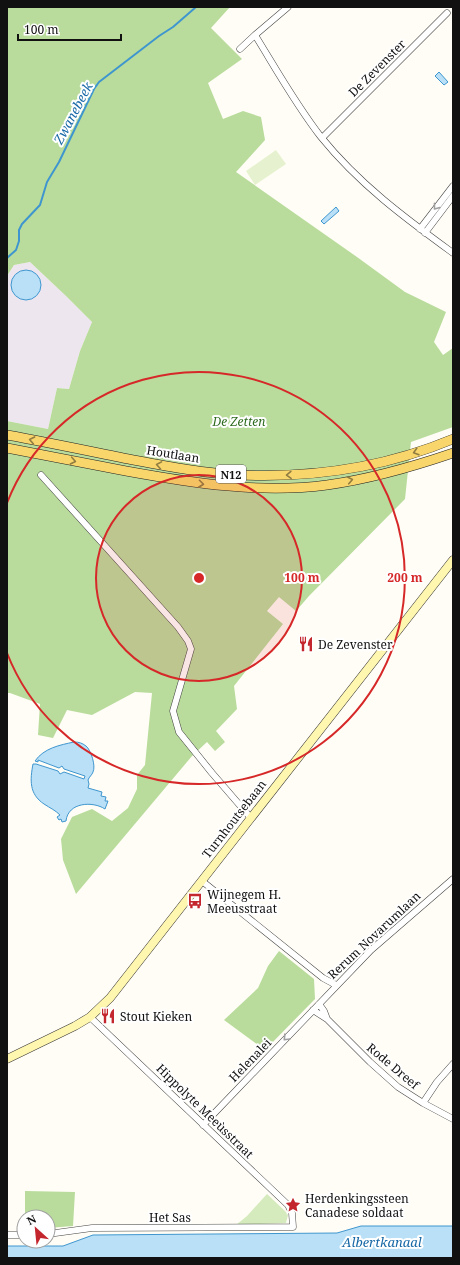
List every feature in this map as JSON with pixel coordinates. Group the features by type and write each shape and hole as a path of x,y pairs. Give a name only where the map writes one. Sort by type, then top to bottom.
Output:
{"main road":[{"name":"Houtlaan","path":"7,435 164,466 219,473 262,475 325,473 359,467 418,452 453,439"},
{"name":"Houtlaan","path":"7,448 186,482 261,488 327,485 413,466 453,453"},
{"name":"Turnhoutsebaan","path":"7,1059 64,1032 90,1017 110,998 453,560"}],"street":[{"path":"240,49 288,7"},
{"name":"De Zevenster","path":"322,138 448,11"},
{"path":"255,35 311,124 322,138 367,186 392,208 453,253"},
{"path":"420,228 453,186"},
{"path":"425,233 453,196"},
{"path":"41,475 173,621 188,641 191,649 173,711 179,732 250,818"},
{"name":"Rerum Novarumlaan","path":"313,1010 371,950 453,878"},
{"path":"202,881 323,978 331,981 334,987"},
{"name":"Rode Dreef","path":"319,1004 327,1019"},
{"name":"Rode Dreef","path":"313,1010 327,1019 398,1087 422,1103 453,1119"},
{"name":"Helenalei","path":"203,1125 313,1010"},
{"name":"Hippolyte Meeùsstraat","path":"90,1017 288,1205 292,1214 294,1227"},
{"path":"422,1103 437,1082 453,1064"},
{"name":"Het Sas","path":"56,1233 92,1228 294,1227"}],"shaded area":[{"path":"30,262 92,322 80,351 69,389 57,388 48,429 7,421 7,276 14,265"}],"green space":[{"name":"De Zetten","path":"7,7 230,7 211,28 242,59 208,83 223,119 243,111 261,117 265,140 236,172 405,292 446,312 434,342 443,355 453,348 453,427 411,442 405,499 296,611 279,597 267,611 283,624 234,686 237,709 216,731 225,742 215,751 207,742 192,756 76,894 63,860 61,839 72,817 92,809 112,821 128,808 137,789 137,775 145,765 152,693 135,692 92,715 67,710 53,738 38,735 40,704 7,693 7,421 48,429 57,388 69,389 80,351 92,322 30,262 14,265 7,276"},
{"path":"276,150 286,164 255,185 246,171"},
{"path":"279,951 314,979 315,999 265,1050 224,1020 258,988 268,966"},
{"path":"25,1191 75,1192 73,1226 56,1227 56,1209 25,1209"},
{"path":"267,1194 288,1215 286,1223 236,1225 247,1216"}],"water":[{"path":"439,72 448,82 444,85 435,76"},
{"path":"336,207 339,211 324,224 321,221"},
{"path":"26,270 37,274 41,285 37,296 26,300 15,296 11,285 15,274"},
{"path":"74,742 86,746 90,751 94,769 88,780 88,788 102,792 101,796 106,797 105,801 108,801 105,809 100,806 88,804 76,807 71,810 66,821 62,822 61,819 59,820 57,817 60,815 39,800 33,791 31,781 32,770 33,764 36,764 58,771 60,774 64,772 84,779 85,776 64,769 62,766 59,768 38,760 38,762 35,761 48,750"},
{"name":"Albertkanaal","path":"361,1226 453,1226 453,1258 7,1258 7,1246 16,1246 16,1249 56,1249 56,1246 63,1246 93,1235 337,1233"}],"waterway":[{"name":"Zwanebeek","path":"7,258 16,250 19,241 19,230 22,224 40,205 47,182 59,162 94,89 99,82 173,27 196,7"}],"place":[{"name":"De Zevenster","path":"306,644"},
{"name":"Wijnegem H. Meeusstraat","path":"195,901"},
{"name":"Stout Kieken","path":"108,1016"},
{"name":"Herdenkingssteen Canadese soldaat","path":"293,1205"}]}
